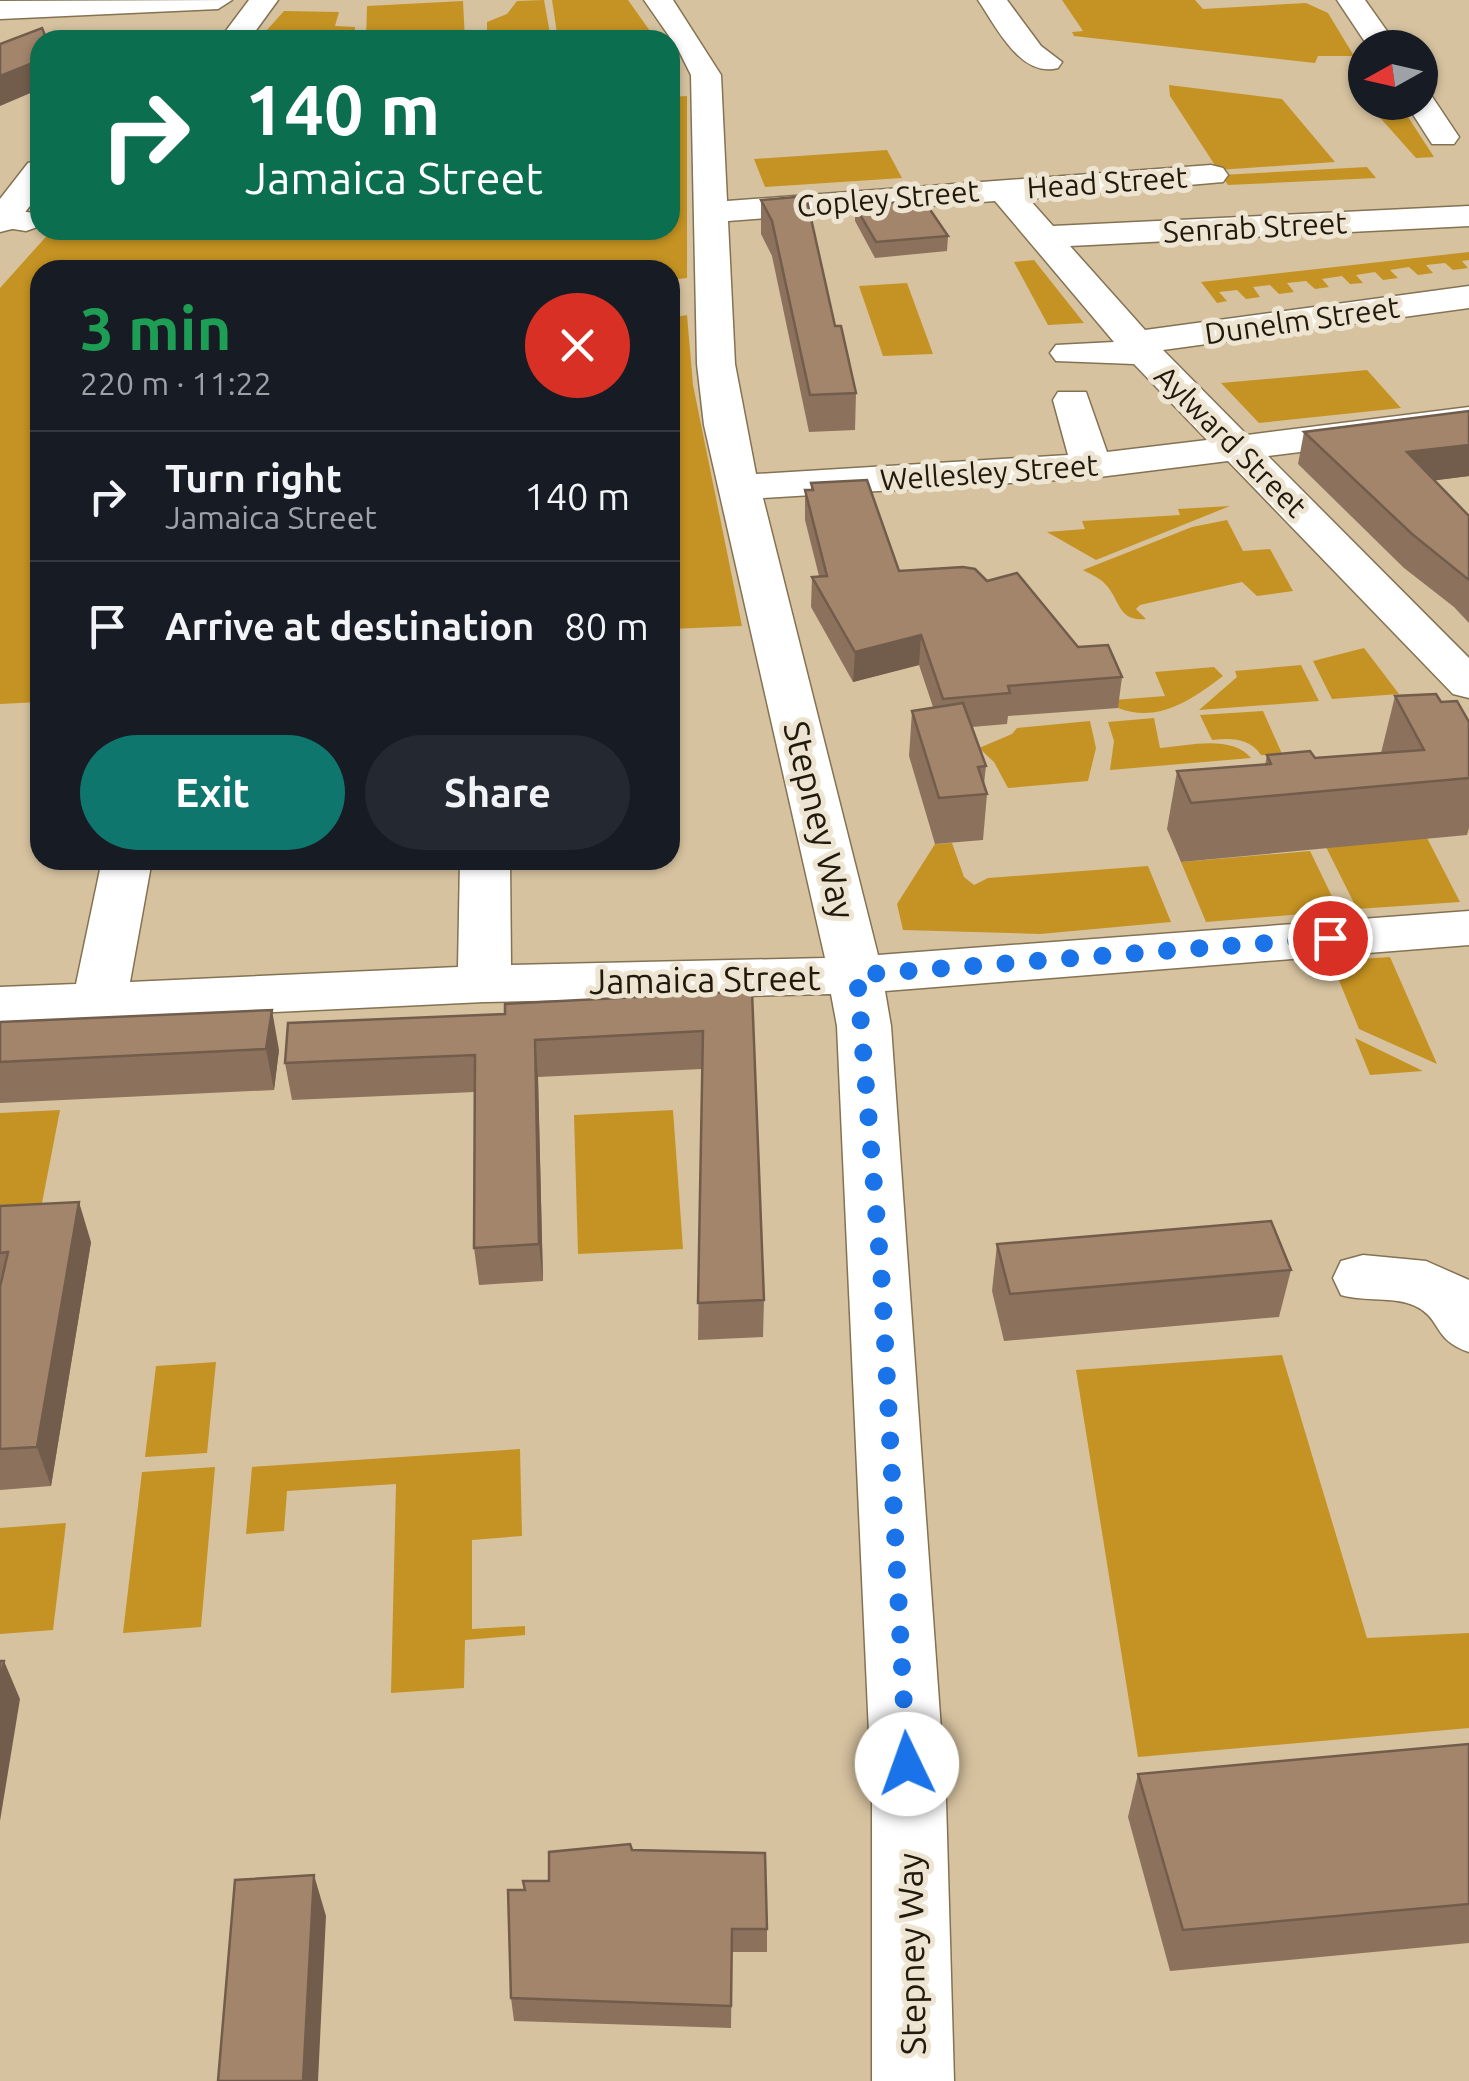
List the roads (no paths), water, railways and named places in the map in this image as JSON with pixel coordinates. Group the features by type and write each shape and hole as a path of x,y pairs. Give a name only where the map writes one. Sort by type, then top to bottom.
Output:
{"street":[{"path":"0,10 218,0"},
{"path":"242,30 264,0"},
{"name":"Stepney Way","path":"658,0 678,30"},
{"path":"992,0 1030,52 1047,62"},
{"path":"1351,0 1372,30"},
{"path":"54,30 77,17 82,9"},
{"name":"Stepney Way","path":"680,32 703,66 694,101 712,212 700,288 738,487 857,975 882,1284 909,1800 913,2081"},
{"name":"Head Street","path":"1002,190 1212,176"},
{"path":"12,220 30,188"},
{"name":"Copley Street","path":"712,212 1002,190"},
{"name":"Aylward Street","path":"1002,190 1139,348 1469,684"},
{"name":"Senrab Street","path":"1042,238 1469,216"},
{"name":"Dunelm Street","path":"1069,353 1139,348 1469,297"},
{"path":"1072,400 1092,466"},
{"name":"Wellesley Street","path":"738,487 1092,466 1469,419"},
{"path":"1423,637 1469,630"},
{"path":"99,1002 125,870"},
{"path":"484,984 485,870"},
{"name":"Jamaica Street","path":"0,1006 484,984 857,975 1469,928"},
{"path":"1363,1278 1420,1281 1454,1298 1469,1328"}]}
